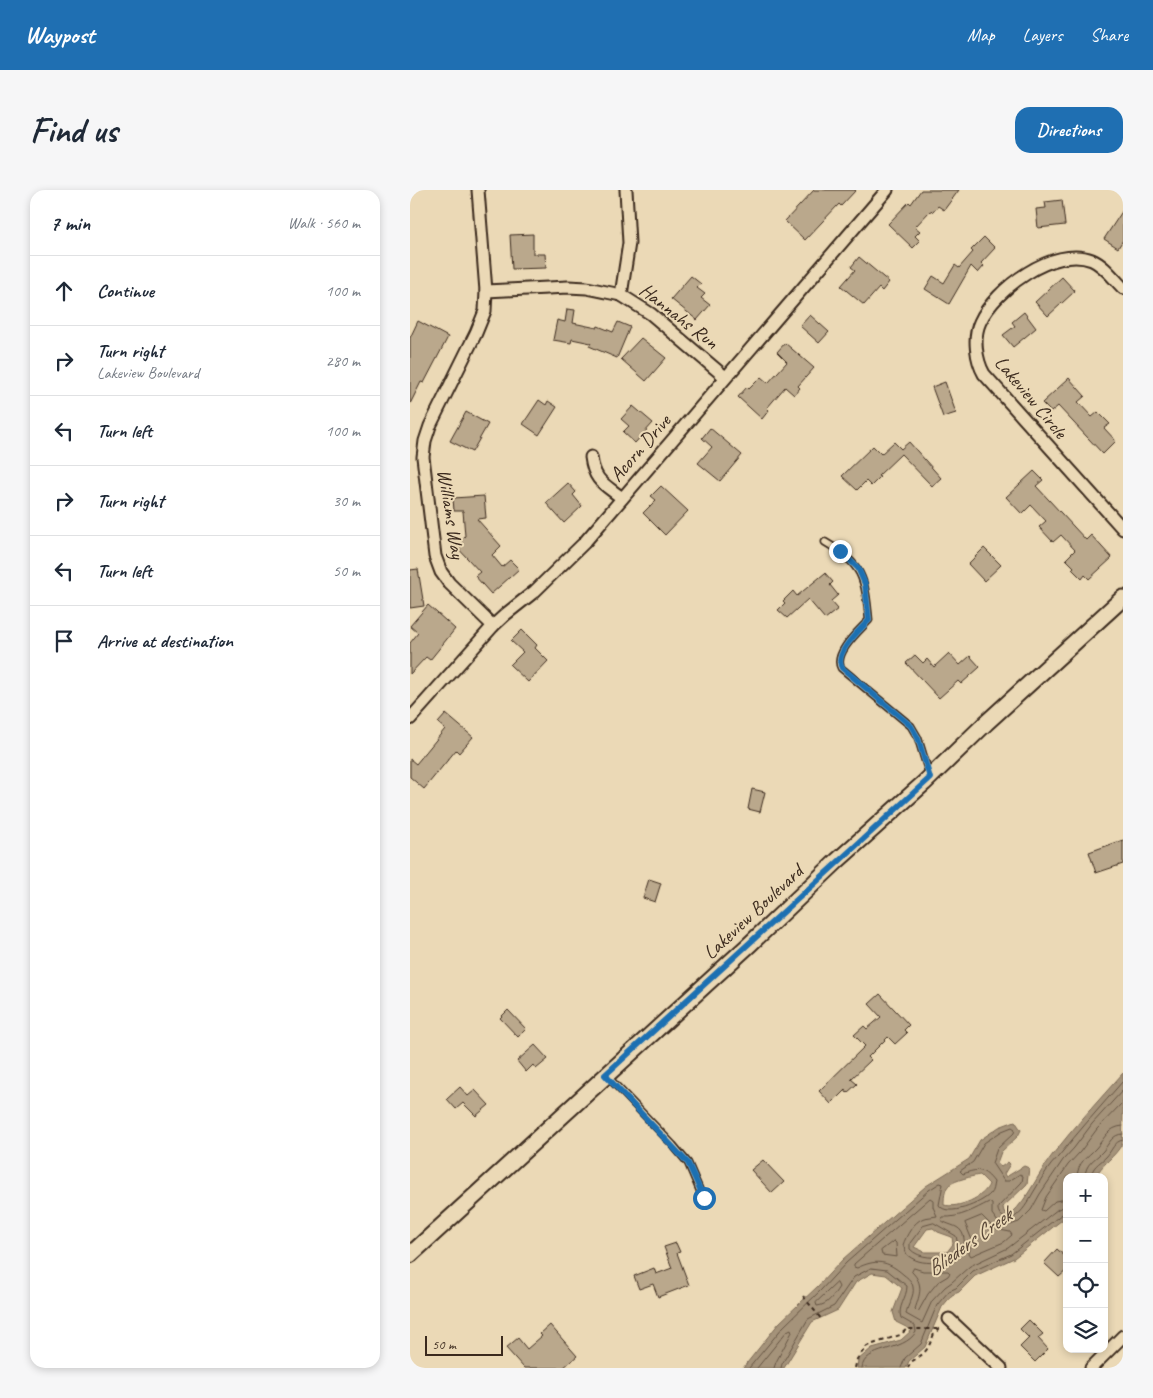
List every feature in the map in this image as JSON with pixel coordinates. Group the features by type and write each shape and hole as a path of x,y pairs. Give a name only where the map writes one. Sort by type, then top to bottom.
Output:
{"street":[{"name":"Williams Way","path":"478,190 486,291 485,311 430,426 425,441 423,457 435,556 441,572 449,583 493,626"},
{"path":"621,295 629,242 626,190"},
{"name":"Acorn Drive","path":"410,719 493,626 535,591 584,542 887,190"},
{"name":"Lakeview Circle","path":"1123,288 1098,263 1091,260 1064,258 1046,264 1016,281 1000,294 979,324 976,346 979,365 984,374 1123,530"},
{"name":"Hannahs Run","path":"486,291 568,287 587,288 621,295 650,314 725,377"},
{"path":"591,458 596,478 622,498"},
{"name":"Lakeview Boulevard","path":"410,1255 930,778 986,723 1123,598"},
{"path":"948,1319 1001,1368"},
{"path":"1091,1368 1123,1336"}],"lane":[{"path":"825,542 840,551 858,568 865,584 867,597 869,620 847,645 839,657 839,663 842,668 911,726 918,738 930,778"},
{"path":"605,1075 688,1163 704,1198"}],"path":[{"path":"803,1296 822,1320"},
{"path":"855,1368 856,1359 867,1346 900,1335 908,1329 939,1329 934,1334 928,1348 911,1362 908,1368"}],"water":[{"name":"Blieders Creek","path":"1123,1073 1122,1144 1119,1149 1098,1173 1063,1173 1063,1219 1014,1258 975,1276 959,1292 952,1295 942,1307 925,1347 909,1361 906,1368 857,1368 858,1360 872,1348 901,1340 912,1330 896,1322 893,1312 902,1288 886,1275 872,1273 856,1282 838,1310 812,1322 784,1368 743,1368 779,1323 843,1259 926,1186 969,1159 980,1140 999,1127 1015,1121 1021,1130 1018,1136 1001,1152 997,1163 1001,1167 1008,1162 1010,1164 1004,1174 1006,1177 1024,1166 1029,1168 1027,1184 1003,1207 1004,1212 1011,1214 1023,1201 1048,1161 1078,1123","holes":["980,1175 989,1184 982,1193 970,1201 963,1204 944,1205 945,1192 952,1183","933,1228 952,1237 953,1244 947,1252 925,1252 914,1247 927,1229"]}],"building":[{"path":"814,190 856,190 841,206 839,204 805,240 785,221"},
{"path":"921,190 959,190 944,210 938,206 933,212 930,211 915,227 920,231 915,236 920,241 913,248 888,224 909,202 911,204"},
{"path":"1062,200 1065,225 1038,228 1036,209 1046,208 1045,202"},
{"path":"1123,210 1123,240 1118,248 1104,239"},
{"path":"533,234 533,254 545,254 546,268 512,269 510,235"},
{"path":"984,237 995,248 981,263 984,266 978,273 971,266 949,304 925,289 933,276 944,283 955,265 959,268 973,252 971,250"},
{"path":"859,257 889,282 882,291 879,288 864,305 841,286 855,270 851,267"},
{"path":"691,276 701,284 697,288 705,294 701,298 710,305 697,320 671,299"},
{"path":"1062,277 1075,291 1048,316 1035,302"},
{"path":"567,309 575,310 573,323 597,328 598,326 613,332 618,322 630,327 617,358 589,346 591,343 572,339 571,343 553,340 557,320 565,322"},
{"path":"1024,312 1036,328 1013,347 1003,335 1015,326 1012,322"},
{"path":"810,315 829,332 819,343 800,326"},
{"path":"418,321 448,337 424,383 421,382 410,404 410,338"},
{"path":"641,338 666,358 646,381 621,359"},
{"path":"785,343 814,368 798,386 800,388 794,395 785,387 767,408 769,410 762,419 738,397 747,387 749,389 761,377 768,383 787,362 777,352"},
{"path":"1069,378 1085,396 1078,402 1092,417 1098,412 1110,424 1104,428 1116,441 1103,454 1058,406 1051,412 1042,403"},
{"path":"945,382 956,413 943,417 932,387"},
{"path":"539,400 546,405 548,401 557,407 539,435 523,424"},
{"path":"633,406 653,423 635,443 623,432 629,426 621,419"},
{"path":"466,412 488,424 472,452 450,441"},
{"path":"710,428 742,455 720,481 698,463 712,447 702,438"},
{"path":"894,442 901,449 909,442 941,478 932,486 901,454 878,476 880,477 871,486 866,481 857,490 842,476 873,446 881,454"},
{"path":"1034,471 1043,480 1036,486 1086,540 1091,535 1112,558 1089,579 1085,575 1082,579 1072,569 1074,567 1066,559 1075,550 1061,535 1053,542 1039,527 1046,521 1031,505 1022,514 1006,497"},
{"path":"568,483 576,492 573,495 582,506 564,523 546,503"},
{"path":"661,486 688,511 665,535 643,513 656,500 651,496"},
{"path":"484,496 486,518 477,519 501,546 492,555 502,567 510,560 519,569 491,594 475,576 480,572 455,545 465,536 463,511 454,511 453,498"},
{"path":"984,548 1001,565 984,581 968,564"},
{"path":"418,569 424,606 410,608 410,570"},
{"path":"825,573 833,582 830,585 838,595 831,601 838,609 825,619 808,599 787,618 778,610 785,603 783,601 793,591 797,596"},
{"path":"428,605 455,629 430,660 426,657 410,674 410,643 418,633 410,626"},
{"path":"522,630 537,645 535,648 548,661 528,682 510,665 523,652 511,641"},
{"path":"949,653 960,665 970,656 980,667 961,684 958,681 939,698 906,663 915,655 923,663 927,659 934,667"},
{"path":"446,714 473,737 459,753 456,750 424,789 410,777 410,759 416,764 445,729 438,723"},
{"path":"752,789 765,792 760,812 748,809"},
{"path":"1123,840 1123,864 1096,873 1089,852"},
{"path":"649,879 661,883 655,902 643,898"},
{"path":"880,994 909,1025 904,1030 907,1033 895,1044 888,1037 868,1057 871,1060 851,1079 857,1084 847,1093 845,1090 831,1104 819,1091 865,1046 854,1035 864,1026 867,1029 881,1017 869,1004"},
{"path":"508,1010 526,1029 518,1037 500,1018"},
{"path":"535,1045 548,1059 536,1069 533,1065 526,1072 517,1061"},
{"path":"460,1087 468,1096 475,1090 489,1105 476,1116 463,1103 456,1109 447,1099"},
{"path":"763,1160 784,1182 772,1193 751,1170"},
{"path":"676,1243 680,1252 677,1253 689,1285 658,1297 653,1284 639,1289 634,1276 654,1268 656,1274 672,1268 664,1247"},
{"path":"1057,1249 1063,1254 1063,1274 1059,1277 1044,1263"},
{"path":"1029,1320 1043,1334 1038,1338 1048,1349 1035,1362 1020,1347 1029,1338 1020,1329"},
{"path":"550,1325 577,1356 563,1368 524,1368 506,1348 518,1338 527,1349 542,1336 540,1334"}],"route":[{"path":"704,1198 688,1163 605,1075 930,778 918,738 911,726 842,668 839,663 839,657 847,645 869,620 865,584 858,568 840,551"}]}
